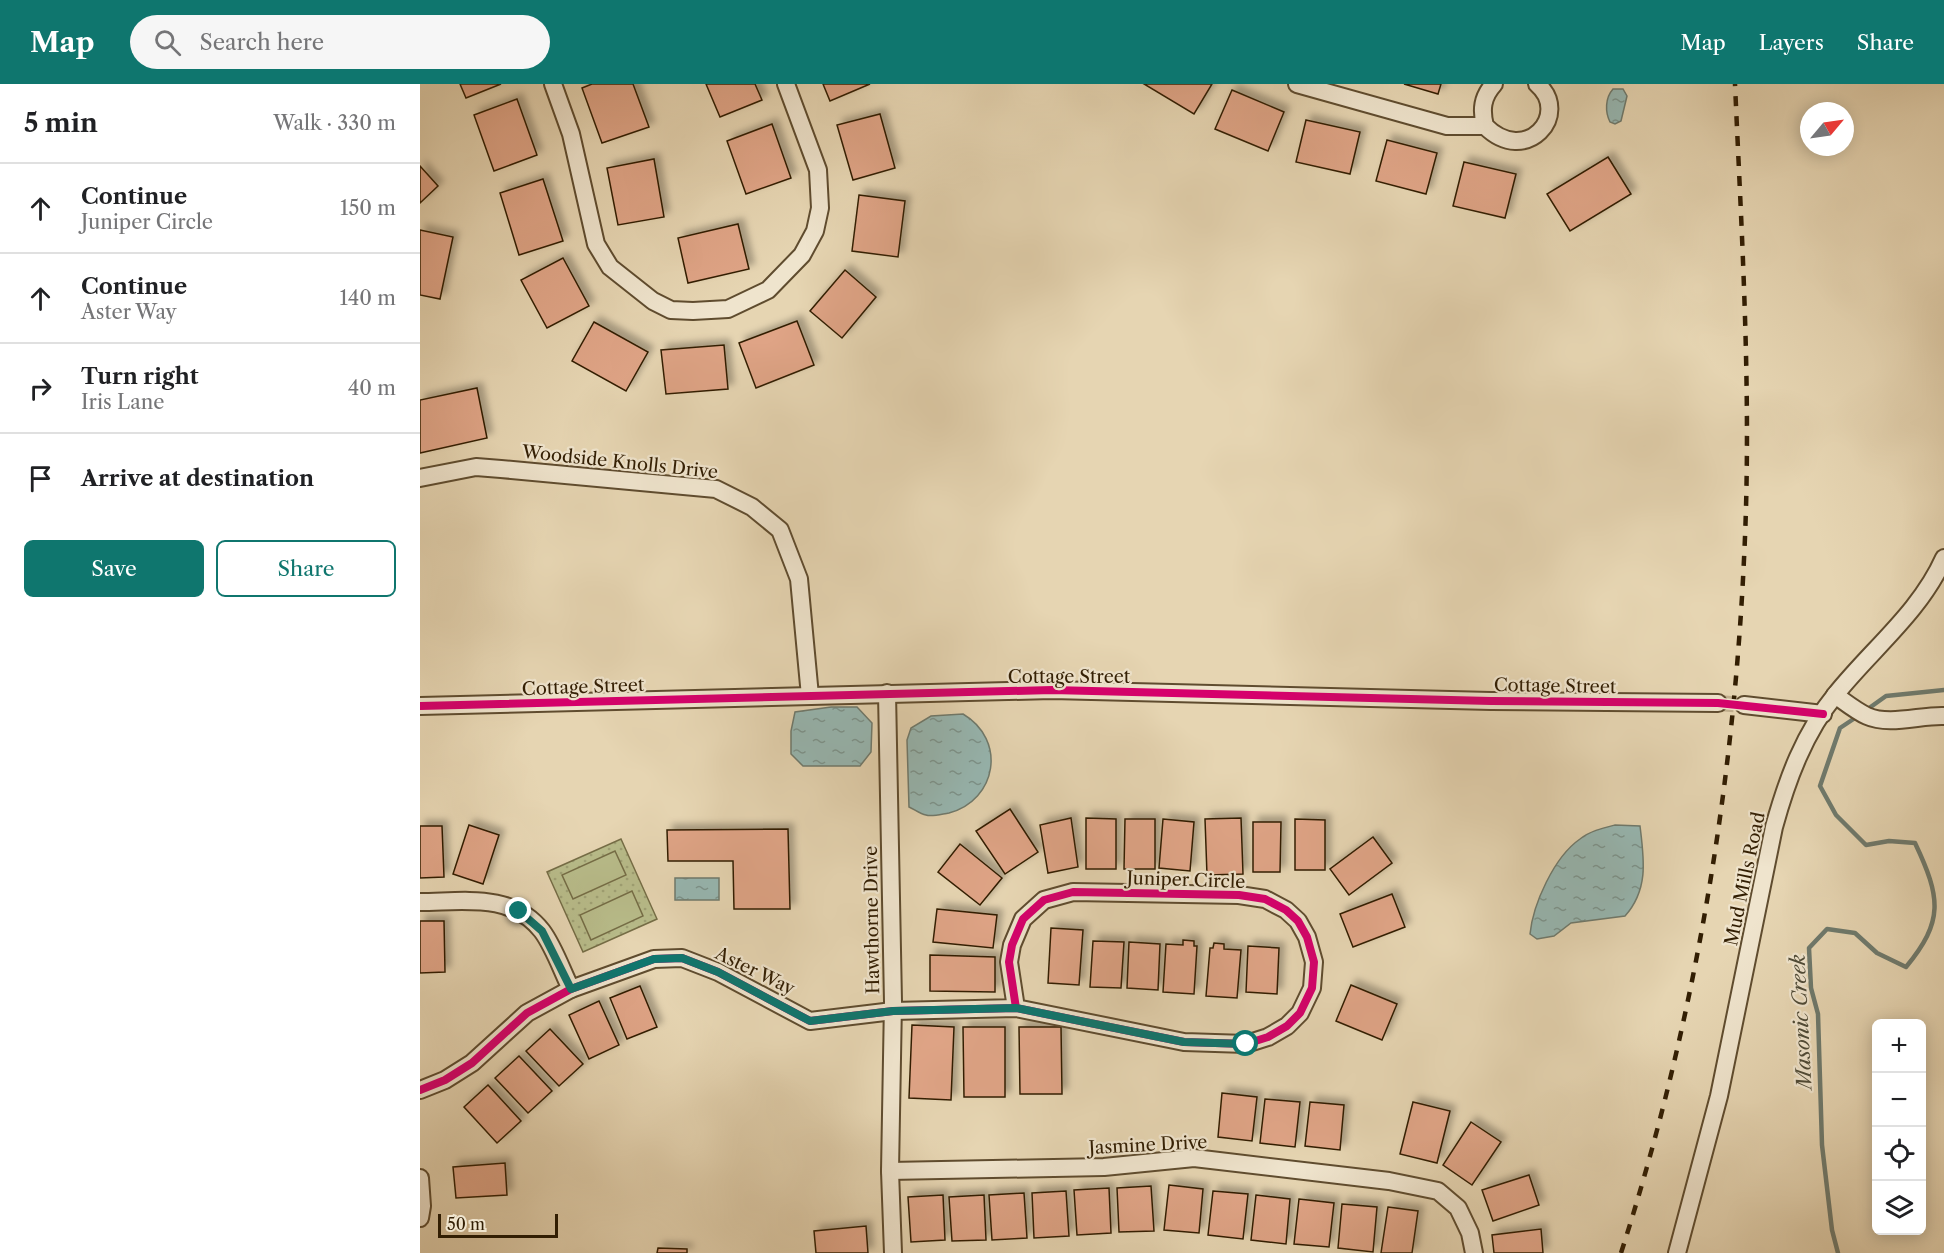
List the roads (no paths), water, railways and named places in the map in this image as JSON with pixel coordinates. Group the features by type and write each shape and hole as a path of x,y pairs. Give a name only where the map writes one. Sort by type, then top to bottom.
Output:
{"street":[{"path":"553,84 571,134 596,244 610,267 653,301 671,310 693,311 728,309 768,290 802,255 814,231 820,208 818,170 786,84"},
{"path":"1297,84 1447,126 1485,126 1503,140 1514,143 1535,137 1543,129 1549,108 1547,97 1537,84"},
{"path":"1485,126 1483,104 1486,94 1494,84"},
{"name":"Woodside Knolls Drive","path":"420,478 476,467 501,469 716,489 752,507 780,530 799,579 810,696"},
{"name":"Mud Mills Road","path":"1677,1253 1719,1096 1774,827 1786,784 1805,742 1835,695 1900,624 1937,574 1944,558"},
{"name":"Cottage Street","path":"420,706 1052,690 1491,701 1718,703"},
{"name":"Hawthorne Drive","path":"887,693 893,1011 890,1171 893,1253"},
{"path":"1835,695 1869,717 1894,720 1926,715 1944,716"},
{"path":"1744,705 1823,714"},
{"name":"Juniper Circle","path":"893,1011 1016,1008 1184,1042 1246,1044 1269,1037 1287,1026 1300,1013 1312,988 1314,962 1307,937 1298,921 1286,910 1265,899 1239,895 1073,892 1044,900 1023,919 1012,945 1010,962 1016,1008"},
{"path":"420,902 495,901 519,911 542,931 571,989"},
{"name":"Aster Way","path":"420,1090 445,1080 472,1063 527,1013 571,989 654,959 682,958 718,972 810,1021 893,1011"},
{"name":"Jasmine Drive","path":"890,1171 1104,1167 1194,1158 1389,1181 1438,1191 1458,1208 1470,1233 1474,1253"},
{"path":"420,1178 422,1206 420,1218"}],"water":[{"path":"1613,89 1623,89 1627,96 1621,121 1615,124 1610,122 1607,114 1607,101"},
{"path":"831,707 857,707 872,723 871,752 860,766 803,766 791,754 791,731 795,712"},
{"path":"963,714 977,725 991,753 986,783 978,796 965,806 940,815 922,814 909,807 907,740 911,728 931,716"},
{"path":"1615,825 1640,826 1643,873 1633,906 1625,916 1571,923 1554,936 1537,939 1530,934 1540,896 1562,857 1584,836"},
{"path":"675,878 719,878 719,900 675,900"}],"waterway":[{"name":"Masonic Creek","path":"1865,711 1886,696 1944,690"},
{"name":"Masonic Creek","path":"1838,1253 1832,1230 1822,1145 1818,1014 1811,988 1809,948 1827,929 1855,933 1877,953 1906,967 1927,936 1934,908 1934,894 1930,879 1915,843 1889,841 1866,845 1836,815 1820,786 1840,728 1858,716"}],"tunnel":[{"path":"1718,703 1744,705"}],"railway":[{"path":"1621,1253 1647,1169 1689,997 1719,823 1739,647 1746,500 1747,381 1735,84"}]}
